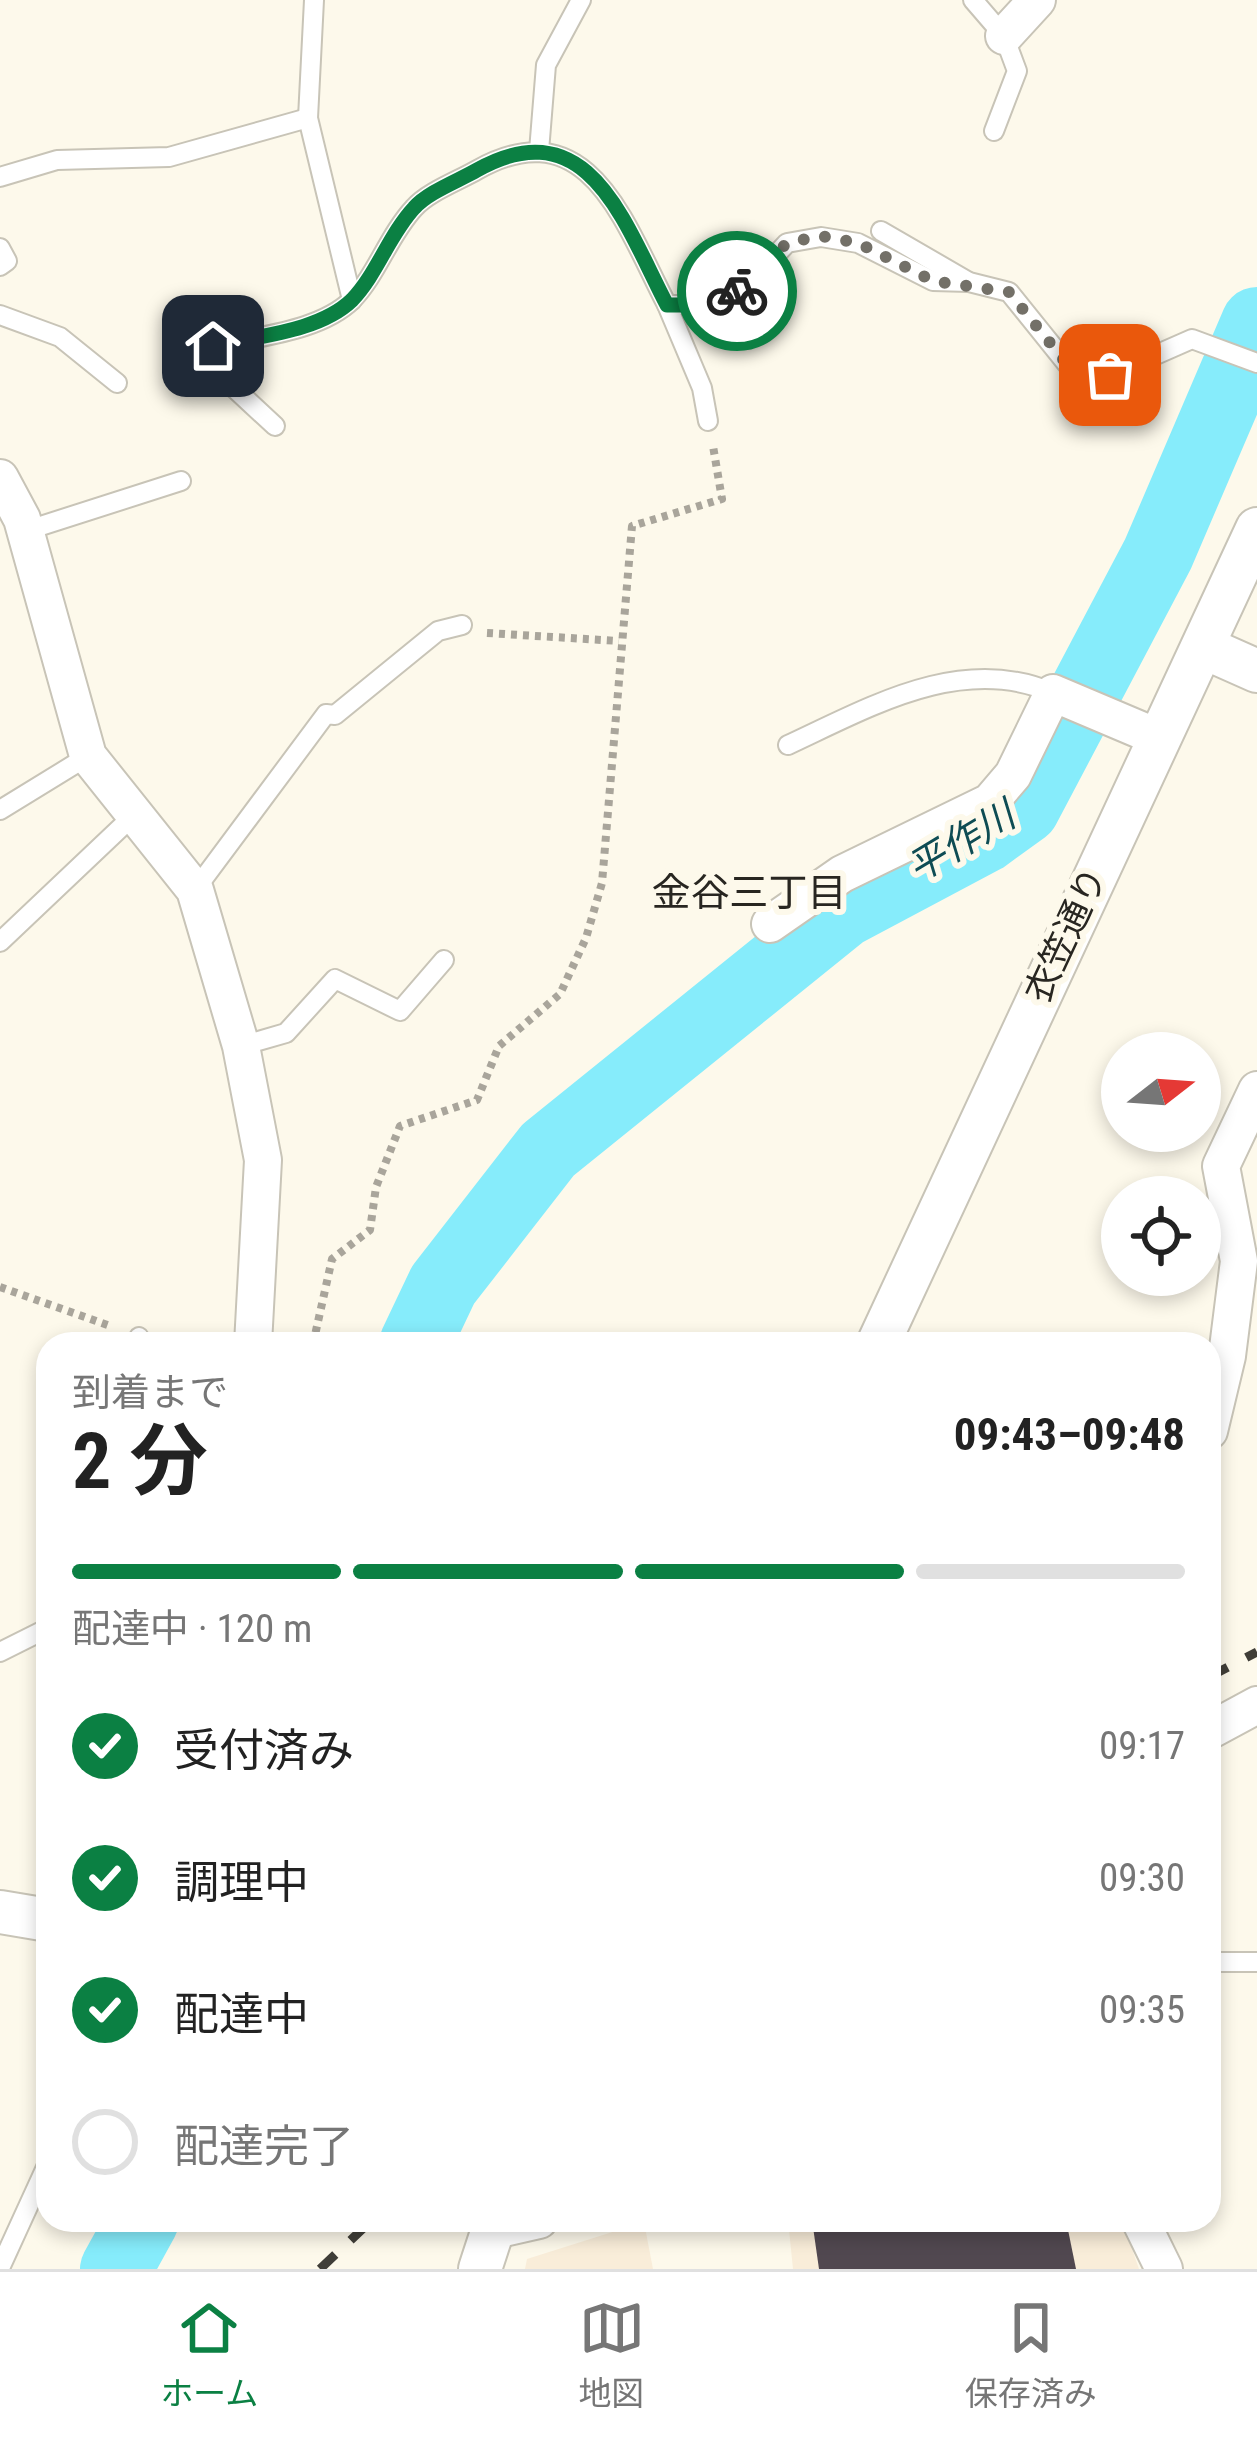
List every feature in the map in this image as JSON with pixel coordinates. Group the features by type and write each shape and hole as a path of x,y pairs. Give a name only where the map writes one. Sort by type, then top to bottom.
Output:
{"street":[{"path":"1004,36 1037,0"},
{"path":"0,478 25,531 88,756 195,890 241,1046 263,1160 254,1332"},
{"name":"衣笠通り","path":"884,1332 1257,529"},
{"path":"1203,647 1257,670"},
{"path":"770,925 842,874 990,802 1013,775 1053,693 1157,736"},
{"path":"1221,1405 1242,1359 1239,1261 1221,1166 1254,1101"},
{"path":"1221,1724 1257,1705"},
{"path":"0,1912 36,1918"},
{"path":"1146,2232 1164,2269"}],"lane":[{"path":"314,0 308,118 352,300"},
{"path":"538,151 547,65 581,0"},
{"path":"973,0 1004,36 1017,71 994,131"},
{"path":"0,177 57,160 169,158 308,118"},
{"path":"275,426 220,375 213,346 324,319 352,300 416,205 506,154 538,151 552,151 582,167 606,190 667,305 702,388 708,422"},
{"path":"881,232 969,282"},
{"path":"667,305 710,305 747,286 787,243 821,236 858,243 933,281 969,282 1009,292 1067,364 1110,375 1192,339 1257,363"},
{"path":"0,248 8,261 0,266"},
{"path":"0,315 60,337 117,383"},
{"path":"25,531 181,482"},
{"path":"195,890 326,714 335,715 437,631 462,625"},
{"path":"788,745 895,695 973,677 1053,693"},
{"path":"0,810 88,756"},
{"path":"0,942 134,815"},
{"path":"241,1046 286,1033 334,979 400,1011 444,960"},
{"path":"0,1652 36,1634"},
{"path":"1221,1962 1257,1962"},
{"path":"0,2268 36,2189"}],"path":[{"path":"316,1332 332,1259 370,1230 376,1187 400,1126 477,1100 500,1046 560,994 586,938 602,884 632,526 722,499 708,422"},
{"path":"462,625 482,632 619,640"},
{"path":"0,1288 116,1332"}],"shaded area":[{"path":"612,2232 646,2232 653,2269 525,2269 527,2259"},
{"path":"789,2232 1126,2232 1139,2269 793,2269"}],"building":[{"path":"814,2232 1068,2232 1076,2269 819,2269"}],"waterway":[{"name":"平作川","path":"421,1332 443,1285 548,1150 843,912 984,837 1024,808 1158,554 1257,323"},
{"name":"平作川","path":"116,2269 136,2232"}],"railway":[{"path":"1221,1671 1257,1652"},
{"path":"320,2269 359,2232"}],"way so far":[{"path":"737,291 787,243 821,236 858,243 933,281 969,282 1009,292 1067,364 1110,375"}],"district":[{"name":"金谷三丁目","path":"749,893"}],"route":[{"path":"213,346 324,319 352,300 416,205 506,154 552,151 582,167 606,190 667,305 710,305 737,291"}]}
